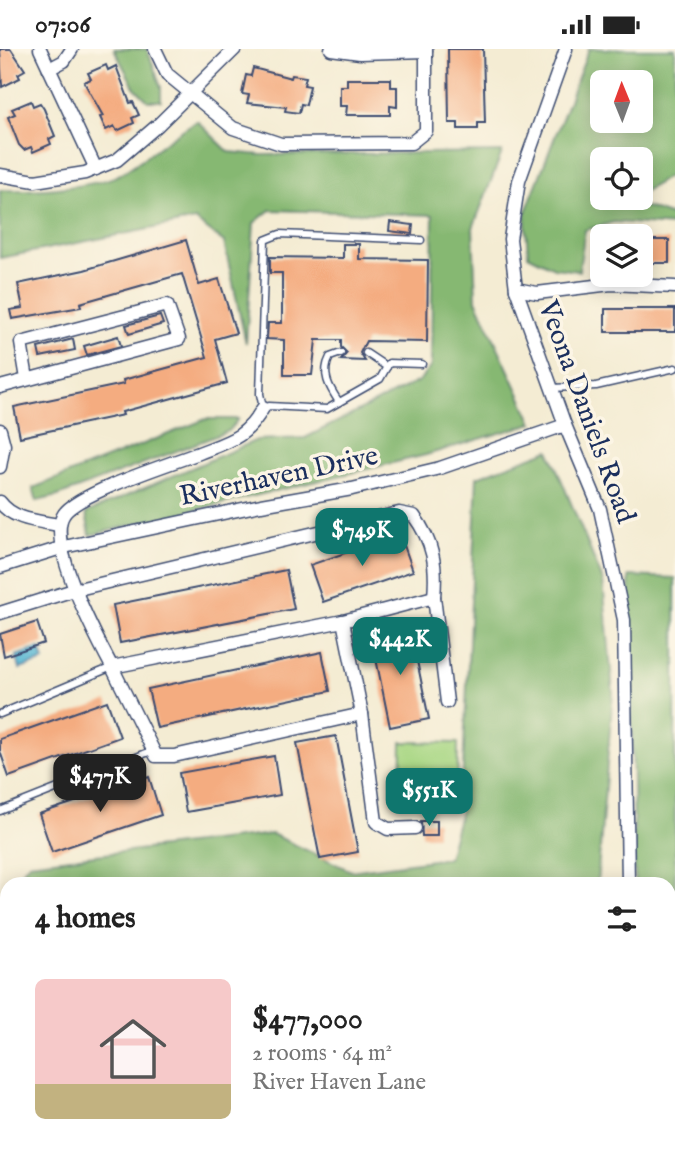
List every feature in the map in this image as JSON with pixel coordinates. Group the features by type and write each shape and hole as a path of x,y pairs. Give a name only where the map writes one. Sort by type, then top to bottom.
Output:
{"street":[{"path":"40,49 96,169"},
{"path":"49,69 64,61 72,49"},
{"path":"155,49 167,73 233,128 281,143 411,143 426,131 426,50 360,53 331,49"},
{"path":"0,175 35,181 96,169 117,160 191,94 235,49"},
{"name":"Veona Daniels Road","path":"566,49 519,181 510,239 516,289 565,425 600,509 624,620 628,877"},
{"path":"516,289 537,293 611,284 675,287"},
{"path":"0,387 179,339 167,305 21,343 27,379"},
{"path":"262,408 242,436 98,492 65,511 58,525 74,590 156,756 174,756 362,714"},
{"name":"Riverhaven Drive","path":"0,567 64,547 261,505 352,489 440,468 565,425"},
{"path":"0,430 4,445 0,467"},
{"path":"0,502 5,509 24,519 58,525"},
{"path":"0,613 74,590 399,513 414,516 425,530 437,571 434,597 447,702"},
{"path":"112,667 343,621 434,597"},
{"path":"343,621 362,714 376,821 378,826 388,829 415,828"}],"lane":[{"path":"421,240 280,234 265,240 260,394 262,408 269,406 327,409 380,379 389,363 422,364"},
{"path":"339,402 329,387 325,372 330,357 341,353"},
{"path":"366,353 387,367"},
{"path":"551,388 596,386 675,368"},
{"path":"0,714 112,667"},
{"path":"0,811 154,750"}],"green space":[{"path":"114,49 147,49 161,87 161,101 148,101 134,87"},
{"path":"589,49 675,49 675,173 653,186 653,147 590,147 590,210 653,209 675,217 675,226 614,222 590,224 590,229 585,230 579,271 554,268 528,255 525,214"},
{"path":"197,121 229,152 262,155 502,152 473,228 476,300 533,423 426,455 90,535 86,513 257,440 305,438 419,381 431,366 433,215 270,210 254,223 246,343 224,242 195,220 0,258 0,190 63,187 111,178 132,167"},
{"path":"206,419 238,419 229,431 58,496 37,501 33,488"},
{"path":"549,450 603,581 613,693 598,877 18,877 29,863 272,834 351,871 448,858 461,810 477,477"},
{"path":"629,576 675,578 675,877 635,877"},
{"path":"402,742 458,743 457,803 401,802"}],"water":[{"path":"40,648 44,661 20,669 16,656"}],"building":[{"path":"0,49 11,49 25,70 18,74 20,78 2,87"},
{"path":"448,49 483,49 485,123 478,123 478,129 458,129 458,123 449,123"},
{"path":"106,65 108,70 116,66 130,103 133,102 139,115 132,118 134,123 117,131 114,126 106,130 100,117 103,116 84,82 91,79 88,73"},
{"path":"253,68 291,78 292,75 306,77 304,85 310,86 306,105 301,104 299,113 285,111 286,107 247,103 249,95 242,94 246,75 251,76"},
{"path":"347,79 391,79 391,87 397,87 397,107 390,106 390,115 346,115 347,106 340,106 340,86 347,86"},
{"path":"31,101 33,106 40,103 55,136 49,139 51,144 33,152 31,147 24,150 19,145 8,117 15,114 12,109"},
{"path":"390,222 413,225 412,234 389,231"},
{"path":"186,240 199,285 219,279 236,333 215,339 227,383 122,412 123,415 20,437 14,407 124,384 123,380 207,357 182,274 80,303 81,307 12,319 10,310 23,308 18,284 84,270"},
{"path":"653,240 669,240 669,263 653,263"},
{"path":"343,244 359,244 359,259 428,260 427,342 366,341 360,353 365,361 341,360 347,353 341,347 341,340 316,340 312,375 284,375 284,340 267,339 268,323 282,323 282,273 270,273 270,257 343,258"},
{"path":"605,309 675,309 675,332 605,332"},
{"path":"160,316 163,324 129,334 126,325"},
{"path":"118,336 121,346 87,355 84,346"},
{"path":"73,339 75,350 40,357 38,348"},
{"path":"400,534 413,571 323,602 310,565"},
{"path":"286,570 294,609 120,643 113,605"},
{"path":"37,622 44,643 4,656 0,634"},
{"path":"410,627 429,719 390,727 371,634"},
{"path":"322,652 330,691 157,728 148,689"},
{"path":"107,701 120,737 9,777 0,751 0,739"},
{"path":"336,736 358,852 320,859 297,743"},
{"path":"274,756 280,795 186,812 179,773"},
{"path":"149,777 161,815 52,852 39,814"},
{"path":"421,821 437,821 437,836 422,836"}]}
